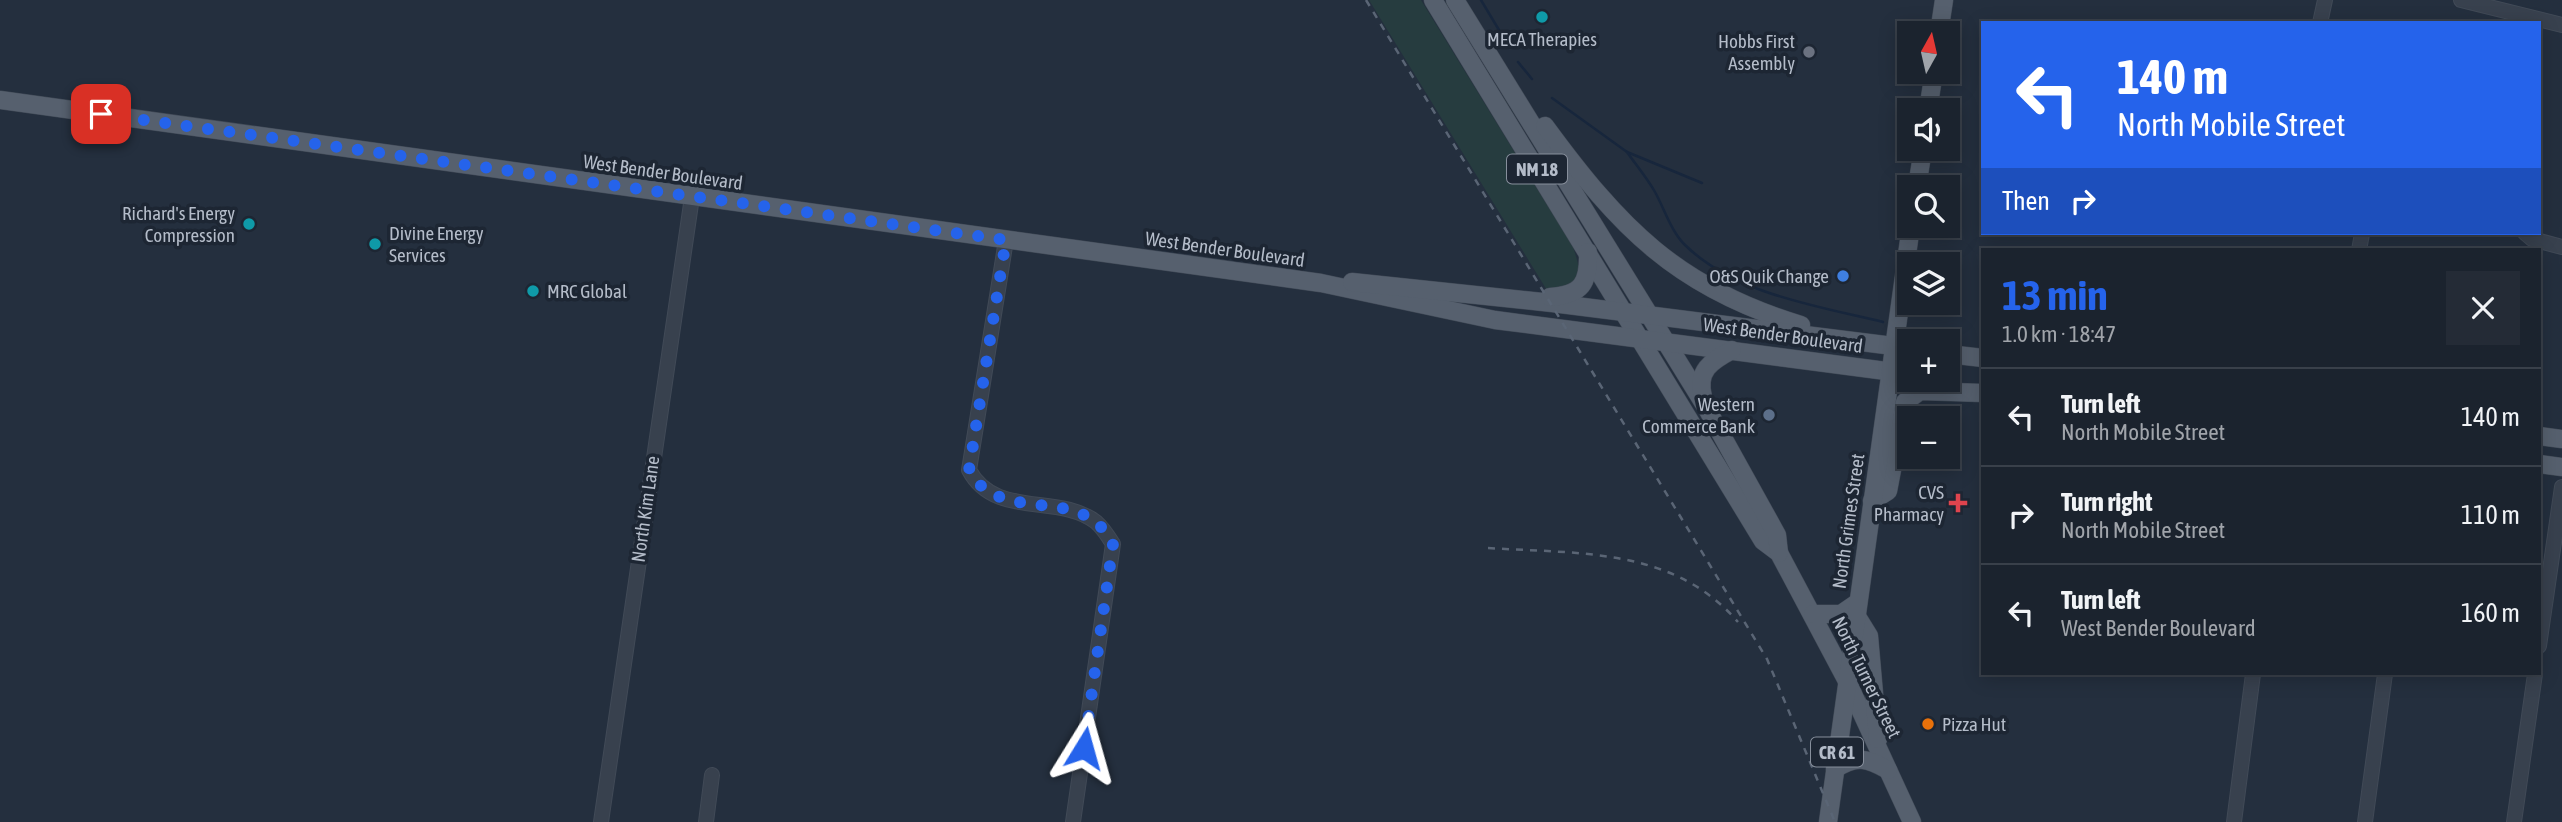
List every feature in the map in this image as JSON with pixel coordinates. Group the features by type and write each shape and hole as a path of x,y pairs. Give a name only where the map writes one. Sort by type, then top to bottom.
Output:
{"main road":[{"name":"NM 18","path":"1433,0 1640,338"},
{"name":"NM 18","path":"1455,0 1648,315"},
{"path":"1941,21 1944,0"},
{"name":"West Bender Boulevard","path":"0,100 1321,283 1470,316 1897,372"},
{"path":"1517,100 1536,114 1604,203 1630,230 1674,267 1748,308 1844,340"},
{"name":"North Grimes Street","path":"1902,329 1910,238"},
{"path":"1522,299 1574,293 1589,273 1588,252"},
{"name":"West Bender Boulevard","path":"1321,283 1350,282 1522,299 1897,347"},
{"name":"North Turner Street","path":"1648,315 1706,407 1777,535 1779,553 1847,681 1912,822"},
{"name":"North Turner Street","path":"1640,338 1763,541 1779,553"},
{"path":"1706,407 1700,387 1701,376 1710,362 1732,350"},
{"path":"1960,355 1981,358"},
{"name":"North Grimes Street","path":"1828,822 1890,371 1897,356"},
{"path":"1960,382 1981,385"},
{"path":"1872,501 1888,491 1901,410 1912,395 1932,390 1981,393"},
{"path":"2541,436 2562,439"},
{"path":"2541,464 2562,467"},
{"path":"1813,614 1841,614 1857,609 1869,636 1879,750"},
{"path":"1835,769 1858,758 1870,760 1888,770"}],"street":[{"path":"2320,21 2325,0"},
{"path":"2461,0 2562,25"},
{"name":"North Kim Lane","path":"601,822 692,197"},
{"path":"2527,235 2532,239 2562,247"},
{"path":"1006,240 969,470 976,484 990,493 1011,501 1065,511 1094,520 1113,544 1073,822"},
{"path":"2541,632 2562,487"},
{"path":"2234,822 2253,675"},
{"path":"2365,822 2385,675"},
{"path":"2514,822 2535,675"},
{"path":"706,822 712,775"}],"green space":[{"path":"1369,0 1421,0 1573,247 1579,272 1574,287 1548,292"}],"waterway":[{"path":"1481,0 1508,45"},
{"path":"1518,62 1532,79"},
{"path":"1552,98 1627,152 1702,183"},
{"path":"1627,152 1652,187 1679,239 1704,261 1727,275 1778,296 1883,322"}],"railway":[{"path":"1366,0 1767,659 1835,822"},
{"path":"1488,548 1590,554 1654,567 1684,580 1712,598 1738,622"}],"place":[{"name":"MECA Therapies","path":"1542,17"},
{"name":"Hobbs First Assembly","path":"1809,52"},
{"name":"Richard's Energy Compression","path":"249,224"},
{"name":"Divine Energy Services","path":"375,244"},
{"name":"O&S Quik Change","path":"1843,276"},
{"name":"MRC Global","path":"533,291"},
{"name":"Western Commerce Bank","path":"1769,415"},
{"name":"CVS Pharmacy","path":"1958,503"},
{"name":"Pizza Hut","path":"1928,724"}],"route":[{"path":"101,114 1006,240 969,470 976,484 990,493 1028,505 1077,513 1094,520 1113,544 1084,748"}]}
